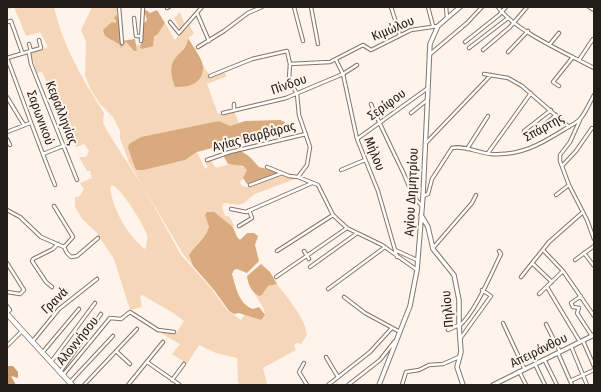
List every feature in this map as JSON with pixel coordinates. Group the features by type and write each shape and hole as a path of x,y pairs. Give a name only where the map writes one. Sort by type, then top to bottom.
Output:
{"main road":[{"path":"7,314 71,384"}],"street":[{"path":"119,7 122,43"},
{"path":"141,41 143,7"},
{"path":"170,22 179,33 202,7"},
{"path":"198,47 209,41 248,13 262,7"},
{"path":"294,7 303,41"},
{"path":"311,7 318,44"},
{"path":"391,7 400,34"},
{"path":"428,7 433,26"},
{"path":"446,7 447,17"},
{"path":"454,7 455,12"},
{"name":"Αγίου Δημητρίου","path":"379,385 410,306 416,270 423,196 426,101 429,88 430,44 438,26 460,7"},
{"path":"429,56 467,23 482,7"},
{"path":"498,7 514,23 594,68"},
{"path":"464,42 502,12 506,7"},
{"path":"483,50 514,23 527,7"},
{"path":"589,7 594,10"},
{"path":"197,13 209,41"},
{"path":"134,18 136,36 141,36"},
{"path":"469,48 508,18"},
{"path":"8,21 22,52"},
{"name":"Κιμώλου","path":"290,64 330,62 363,45 371,50 400,34 411,30 438,26"},
{"path":"508,52 528,31"},
{"path":"550,44 559,33"},
{"path":"579,60 593,39"},
{"path":"7,58 22,52 30,52 42,47 39,40"},
{"name":"Κεφαλληνίας","path":"29,44 31,64 77,180"},
{"path":"210,76 252,59 283,50 288,52 290,64 289,79 297,94 299,115 310,142 310,153 307,165 298,177"},
{"path":"559,86 553,82 573,57"},
{"name":"Σαρωνικού","path":"7,58 24,102 30,123 55,185"},
{"name":"Μήλου","path":"336,60 343,74 357,139 378,191 398,257"},
{"name":"Πίνδου","path":"223,113 286,98 343,74 357,65"},
{"path":"484,74 508,78 531,93 569,127"},
{"path":"425,144 440,131 491,75"},
{"name":"Σερίφου","path":"357,139 429,88"},
{"path":"488,153 531,93"},
{"name":"Σπάρτης","path":"423,196 428,194 432,179 452,148 488,153 527,150 542,141 553,138 580,120 594,95"},
{"path":"7,97 24,126"},
{"path":"411,113 426,101"},
{"path":"234,104 234,110"},
{"path":"371,104 411,192 422,206"},
{"path":"551,110 524,131 524,134 528,137 531,136 556,115"},
{"path":"467,149 488,116"},
{"path":"580,120 570,142 560,155 560,161 569,185 583,212 594,239"},
{"path":"7,132 30,123"},
{"path":"562,166 576,151 592,128"},
{"name":"Αγίας Βαρβάρας","path":"207,160 230,152 306,134"},
{"path":"7,139 10,145"},
{"path":"43,154 63,146"},
{"path":"341,170 365,160"},
{"path":"267,167 298,177 321,189 333,215 347,228 356,234 385,247 416,270"},
{"path":"250,185 282,173"},
{"path":"231,209 242,212 250,210 312,183"},
{"path":"556,195 569,185"},
{"path":"433,249 472,203 476,195"},
{"path":"54,206 73,237 64,247"},
{"path":"7,210 20,217 41,237 64,247 67,253 74,257 98,238"},
{"path":"239,226 252,218 250,210"},
{"path":"521,277 543,250 583,212"},
{"path":"278,251 333,215"},
{"name":"Πηλίου","path":"421,215 428,227 433,249 454,274 460,300 459,326 461,352 457,367 463,385"},
{"path":"276,277 347,228"},
{"path":"310,267 356,234"},
{"path":"52,287 46,282 32,261 33,259 53,249 58,244"},
{"path":"575,260 594,246"},
{"path":"328,289 385,247"},
{"path":"395,250 417,260"},
{"path":"543,250 563,271 594,316"},
{"path":"304,251 309,259"},
{"path":"446,316 448,330 459,326 482,290 501,254 499,251"},
{"path":"584,253 594,266"},
{"path":"7,263 24,290 20,294 7,292"},
{"path":"532,263 552,282"},
{"path":"539,294 563,271"},
{"name":"Γρανά","path":"32,342 59,309 97,279"},
{"path":"547,287 582,341 594,366"},
{"path":"460,339 491,296 482,290"},
{"path":"581,296 571,303 573,307 579,308 577,313 593,336"},
{"path":"344,297 354,306 391,329 400,332"},
{"path":"51,362 95,303"},
{"path":"7,306 10,310 7,314"},
{"path":"42,353 79,309"},
{"name":"Αλοννήσου","path":"61,374 110,318 121,319 130,312 158,330 174,332"},
{"name":"Αλοννήσου","path":"61,374 101,314"},
{"path":"503,323 524,368"},
{"path":"546,324 572,385"},
{"path":"84,385 137,329"},
{"path":"328,385 370,352 391,329"},
{"path":"7,346 22,331"},
{"path":"71,384 113,336"},
{"name":"Απειράνθου","path":"493,385 519,370 593,336"},
{"path":"348,385 380,360 397,339"},
{"path":"128,385 163,342"},
{"path":"571,346 587,385"},
{"path":"116,352 130,364"},
{"path":"326,357 338,377"},
{"path":"402,385 406,372 418,370 429,365 443,364 459,357"},
{"path":"544,359 557,385"},
{"path":"147,362 180,385"},
{"path":"304,363 299,372 307,385"},
{"path":"535,363 545,385"},
{"path":"172,380 184,364"},
{"path":"519,370 526,385"},
{"path":"570,380 594,370"}],"shaded area":[{"path":"7,7 14,7 7,10"},
{"path":"14,7 54,7 74,62 104,113 103,122 107,131 145,190 181,255 211,288 227,310 241,320 244,315 265,315 263,307 254,293 259,296 262,295 268,286 277,284 300,315 306,328 307,335 301,344 297,343 294,345 296,350 263,368 267,383 264,385 243,385 238,383 237,358 216,353 199,345 187,364 172,354 180,344 162,334 163,332 176,333 184,321 142,295 140,296 142,307 130,310 114,259 96,232 82,219 75,207 75,197 80,196 84,189 80,183 92,178 90,171 87,171 79,157 86,157 89,151 84,144 76,147 42,72 37,73 31,54 48,47 40,32 26,36","holes":["112,185 132,207 145,230 147,238 146,248 144,249 126,228 114,206 110,188"]},
{"path":"92,7 118,7 111,40 122,46 126,42 134,51 137,51 135,45 146,43 153,39 165,23 175,40 181,32 174,18 180,12 185,25 188,22 194,34 188,38 188,44 182,50 175,87 191,85 194,83 200,76 203,65 210,76 224,72 227,76 207,84 218,114 234,111 239,123 230,126 219,121 128,148 137,170 144,170 185,160 197,152 205,169 208,167 205,162 210,160 216,168 232,164 244,167 248,170 247,174 240,182 242,186 247,187 282,174 298,178 255,194 244,203 238,205 224,203 222,206 225,216 229,216 235,227 227,224 214,213 205,215 209,227 189,255 193,266 183,254 129,163 120,138 120,131 113,117 100,104 91,90 85,76 86,42 81,30"},
{"path":"146,10 150,13 157,10 165,23 158,34 154,37 153,46 142,49 140,48 143,36 143,24 147,20 144,11"},
{"path":"117,14 121,41 135,39 137,51 134,51 126,42 121,48 120,45 105,36 103,30 112,22 115,23 116,21 114,18"},
{"path":"188,38 201,59 203,72 201,77 195,83 185,87 175,87 171,68 176,57 187,44"},
{"path":"280,120 285,122 283,129 197,152 185,160 144,170 137,170 135,168 128,148 129,144 141,137 219,121 230,126 245,121"},
{"path":"241,151 250,157 259,167 281,173 247,184 243,178 247,170 243,166 228,164 223,155"},
{"path":"207,212 214,212 233,227 237,237 240,240 247,233 254,233 258,236 255,245 259,261 247,273 237,269 234,270 232,274 239,295 244,303 253,309 259,307 265,315 261,320 239,313 234,314 229,311 214,290 193,266 189,255 203,238 209,227 205,215"},
{"path":"261,264 270,272 277,284 268,286 262,295 259,296 250,288 247,276"},
{"path":"8,366 13,366 18,372 18,378 11,376 16,385 7,385"}]}
